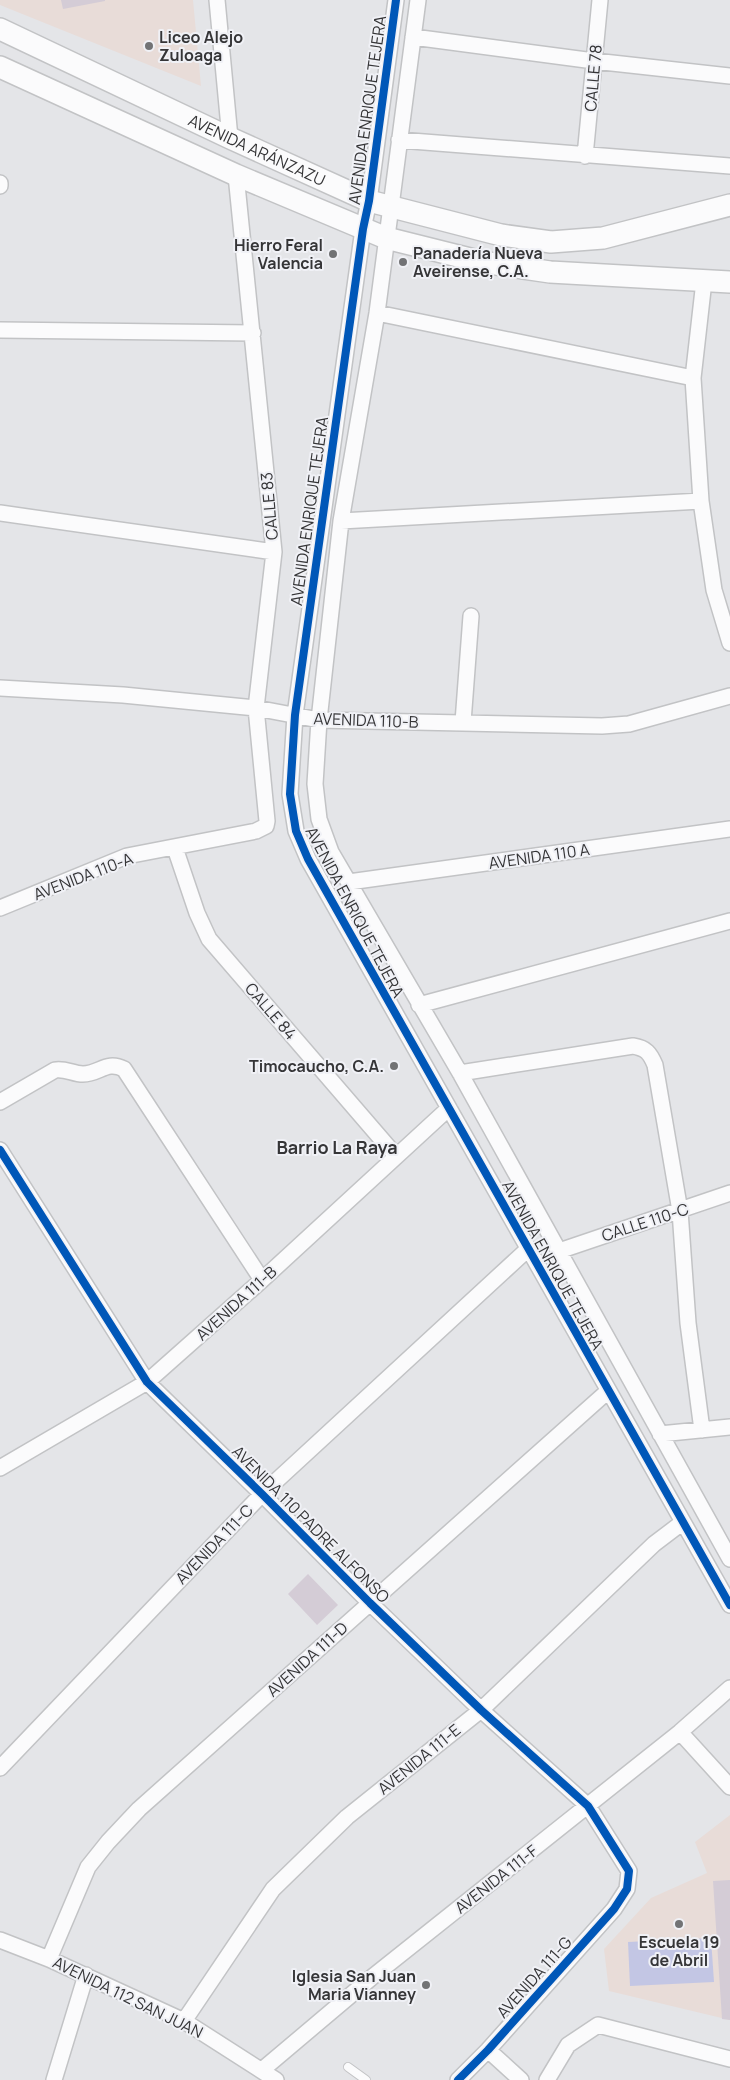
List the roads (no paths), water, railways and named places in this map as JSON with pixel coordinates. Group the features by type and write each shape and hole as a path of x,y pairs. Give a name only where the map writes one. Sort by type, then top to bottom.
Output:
{"main road":[{"name":"AVENIDA ARÁNZAZU","path":"0,30 369,201 390,208 501,235 551,242 603,238 730,205"},
{"name":"AVENIDA ARÁNZAZU","path":"0,67 236,174 386,238 482,262 550,272 730,282"}],"street":[{"path":"217,0 230,138"},
{"name":"AVENIDA ENRIQUE TEJERA","path":"396,0 295,715 290,794 296,831 308,859 388,1003 730,1605"},
{"name":"AVENIDA ENRIQUE TEJERA","path":"418,0 377,313 341,522 319,720 315,784 319,819 332,852 460,1073 730,1559"},
{"name":"CALLE 78","path":"585,156 600,0"},
{"path":"413,37 594,61 730,76"},
{"path":"400,140 730,166"},
{"name":"CALLE 83","path":"236,174 274,552 256,708 267,821 266,826 256,831"},
{"path":"704,281 693,378 701,501 714,590 730,643"},
{"path":"377,313 693,378"},
{"path":"0,330 253,333"},
{"path":"341,522 701,501"},
{"path":"0,513 274,552"},
{"path":"463,722 471,616"},
{"name":"AVENIDA 110-B","path":"0,688 123,695 256,708 319,720 602,726 629,724 730,696"},
{"name":"AVENIDA 110 A","path":"349,882 730,829"},
{"name":"AVENIDA 110-A","path":"0,908 127,856 256,831"},
{"name":"CALLE 84","path":"175,848 200,920 209,939 396,1156"},
{"path":"420,1005 730,921"},
{"path":"460,1073 633,1046 643,1048 650,1054 655,1065 680,1211 688,1323 702,1430"},
{"path":"0,1102 55,1070 62,1069 84,1074 110,1065 124,1069 262,1280"},
{"name":"AVENIDA 111-B","path":"0,1468 147,1382 262,1280 449,1108"},
{"name":"AVENIDA 110 PADRE ALFONSO","path":"0,1150 147,1382 481,1710 588,1806 629,1871 627,1889"},
{"name":"CALLE 110-C","path":"559,1251 730,1193"},
{"name":"AVENIDA 111-C","path":"1,1765 262,1494 528,1249"},
{"name":"AVENIDA 111-D","path":"49,1959 88,1867 139,1809 608,1391"},
{"path":"660,1434 730,1427"},
{"name":"AVENIDA 111-E","path":"184,2021 274,1889 348,1817 481,1710 654,1544 683,1522"},
{"name":"AVENIDA 111-F","path":"262,2070 371,1978 680,1732 730,1688"},
{"path":"680,1732 730,1787"},
{"name":"AVENIDA 111-G","path":"458,2080 488,2050 614,1909 627,1889"},
{"name":"AVENIDA 112 SAN JUAN","path":"0,1940 86,1975 184,2021 276,2080"},
{"path":"54,2080 86,1975"},
{"path":"547,2080 568,2045 598,2025 730,2059"},
{"path":"488,2050 521,2080"}],"lane":[{"path":"348,2067 366,2080"}],"place":[{"name":"Liceo Alejo Zuloaga","path":"149,46"},
{"name":"Hierro Feral Valencia","path":"333,254"},
{"name":"Panadería Nueva Aveirense, C.A.","path":"403,262"},
{"name":"Timocaucho, C.A.","path":"394,1066"},
{"name":"Escuela 19 de Abril","path":"679,1924"},
{"name":"Iglesia San Juan Maria Vianney","path":"426,1985"}],"district":[{"name":"Barrio La Raya","path":"337,1147"}]}
